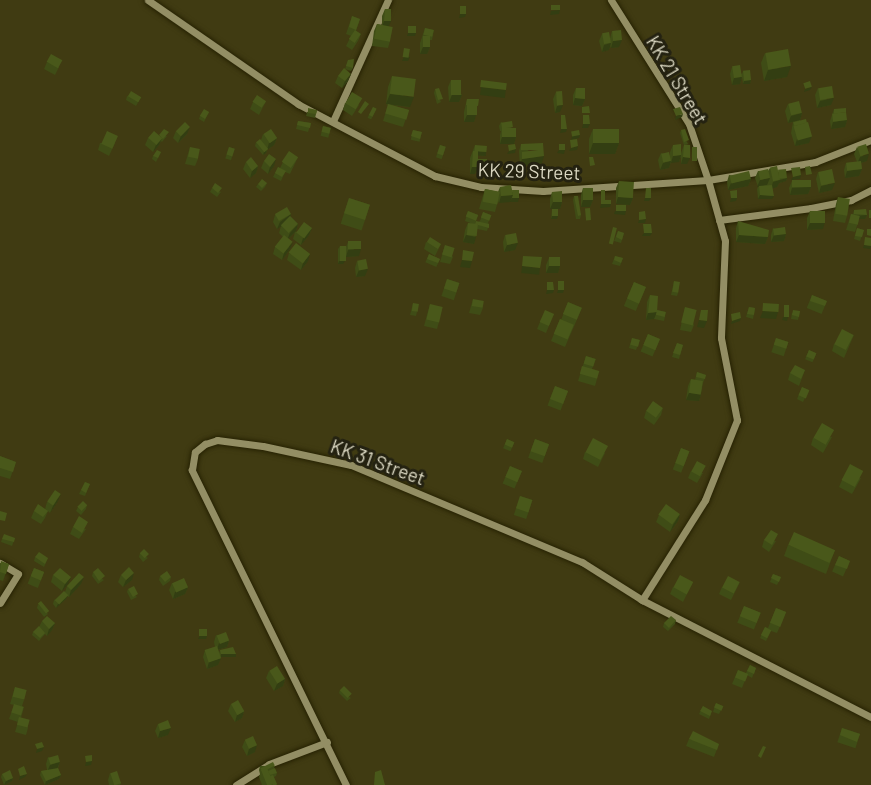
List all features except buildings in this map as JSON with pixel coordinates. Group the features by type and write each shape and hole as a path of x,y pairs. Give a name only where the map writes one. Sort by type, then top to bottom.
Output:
{"street":[{"name":"KK 29 Street","path":"148,0 237,64 333,121 435,176 481,187 543,191 708,180 815,162 871,140"},
{"path":"333,121 388,0"},
{"name":"KK 21 Street","path":"611,0 689,124 708,180 719,220 727,272 721,338 737,420 705,500 642,600"},
{"path":"719,220 811,208 871,190"},
{"name":"KK 31 Street","path":"346,785 192,470 195,452 205,444 217,440 263,446 351,465 582,562 642,600 871,717"},
{"path":"0,563 19,574 0,603"},
{"path":"236,785 269,764 327,742"}]}
